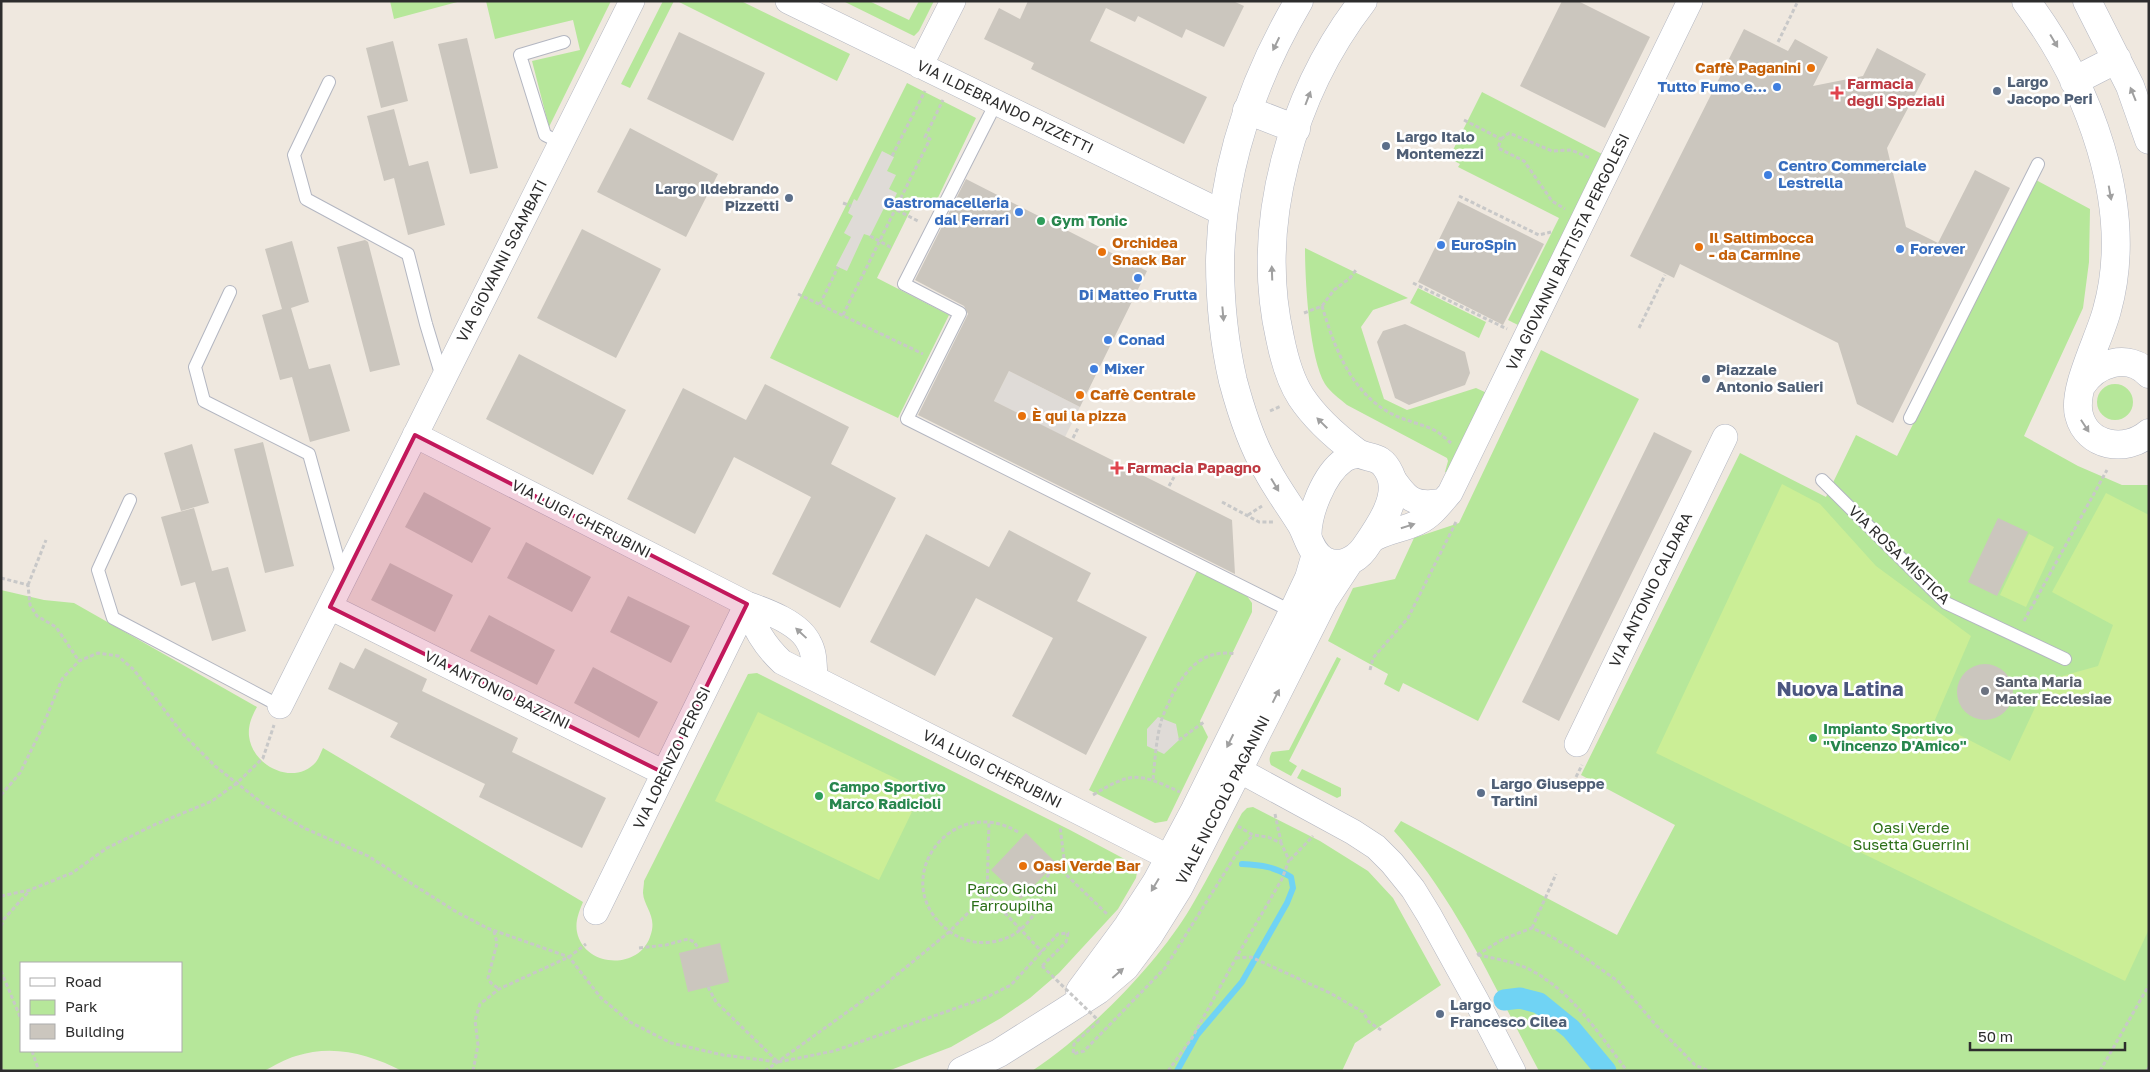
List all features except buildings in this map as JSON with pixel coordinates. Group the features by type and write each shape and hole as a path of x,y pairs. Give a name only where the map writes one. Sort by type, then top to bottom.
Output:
{"street":[{"name":"VIA GIOVANNI SGAMBATI","path":"280,706 632,1"},
{"name":"VIA ILDEBRANDO PIZZETTI","path":"788,1 923,78 996,103 1223,213"},
{"path":"923,78 953,1"},
{"path":"1299,1 1266,65 1247,110 1232,160 1223,213 1221,288 1226,344 1234,384 1248,427 1264,466 1312,546 1325,561 1349,562"},
{"path":"1364,1 1347,23 1325,61 1296,129 1281,179 1272,229 1272,278 1277,327 1288,370 1300,395 1327,428 1359,455 1368,455 1384,464 1406,496 1450,511"},
{"name":"VIA GIOVANNI BATTISTA PERGOLESI","path":"1368,542 1385,532 1420,522 1433,512 1450,511 1458,479 1690,1"},
{"path":"2026,1 2058,48 2074,81 2095,132 2107,172 2112,202 2116,249 2114,277 2108,308 2081,386 2078,407 2079,417 2091,435 2110,445 2121,446 2137,442 2149,434"},
{"path":"2087,1 2117,59 2136,103 2149,140"},
{"path":"2074,81 2117,59"},
{"path":"1247,110 1296,129"},
{"path":"2081,386 2093,371 2110,363 2128,363 2138,366 2149,374"},
{"name":"VIA LUIGI CHERUBINI","path":"415,435 747,604 770,612 785,620 809,642 814,658 816,678"},
{"name":"VIA ANTONIO CALDARA","path":"1577,744 1725,437"},
{"path":"2121,446 2149,459"},
{"name":"VIALE NICCOLÒ PAGANINI","path":"1064,1012 1128,926 1170,858 1309,578 1312,546 1310,516 1330,475 1345,458 1359,455"},
{"name":"VIALE NICCOLÒ PAGANINI","path":"962,1071 999,1053 1098,990 1125,967 1149,935 1179,887 1324,600 1349,562 1360,554 1388,507 1392,495 1393,481 1390,474"},
{"name":"VIA LUIGI CHERUBINI","path":"747,604 752,622 768,649 782,662 1170,858"},
{"name":"VIA LORENZO PEROSI","path":"596,912 747,604"},
{"name":"VIA ANTONIO BAZZINI","path":"330,608 664,773"},
{"path":"1238,770 1353,832 1376,847 1392,863 1412,889 1476,1000 1513,1071"}],"lane":[{"path":"561,144 545,135 520,55 564,42"},
{"name":"VIA GIOVANNI SGAMBATI","path":"330,82 294,155 306,199 408,254 426,324 443,379"},
{"path":"996,103 904,284 960,314 907,419 1293,612"},
{"path":"1910,418 2038,164"},
{"path":"230,292 195,368 204,401 309,454 344,579"},
{"name":"VIA ROSA MISTICA","path":"1822,480 1946,603 2065,659"},
{"path":"130,500 98,570 113,618 280,706"}],"path":[{"path":"1778,42 1798,1"},
{"path":"892,156 923,78"},
{"path":"843,315 930,139 925,137 944,98"},
{"path":"1464,120 1501,139"},
{"path":"1568,211 1552,202 1524,160 1498,148 1501,139 1509,132 1552,152 1571,150 1595,159"},
{"path":"1459,196 1539,236"},
{"path":"843,203 851,206"},
{"path":"890,206 932,228"},
{"path":"870,236 892,248"},
{"path":"820,304 838,267"},
{"path":"1304,313 1322,306 1334,290 1350,278 1356,270"},
{"path":"1639,328 1665,276"},
{"path":"1414,282 1526,339"},
{"path":"798,294 936,361"},
{"path":"1322,306 1331,337 1346,370 1366,395 1388,412 1434,430 1455,446"},
{"path":"1073,438 1078,428"},
{"path":"2016,635 2107,470"},
{"path":"1169,486 1174,477"},
{"path":"1222,502 1259,522"},
{"path":"1248,516 1266,504"},
{"path":"1370,670 1373,658 1408,618 1450,511"},
{"path":"46,540 28,585 30,605 37,616 56,627 79,661"},
{"path":"1,578 28,585"},
{"path":"1,795 20,773 42,728 62,679 79,661 98,653 118,656 134,670 182,733 215,766 266,806 304,828 368,856 455,911 494,930 570,957 601,998 630,1022 671,1043 723,1056 778,1062 834,1051 984,998 1010,985 1058,934 1068,933 1066,942 1042,966 1099,1020"},
{"path":"1153,779 1160,724 1179,681 1190,667 1202,658 1215,654 1236,654"},
{"path":"1,896 30,890 72,873 107,848 212,801 237,783 263,758 280,706"},
{"path":"1179,740 1204,722"},
{"path":"1093,795 1110,785 1132,776 1153,779 1184,794"},
{"path":"1275,814 1281,843 1289,860"},
{"path":"1018,832 989,821 969,823 951,831 936,844 927,862 923,881 926,901 935,919 950,932 967,940 986,943 1004,939 1021,930 1034,914 1042,895 1046,878 1064,859 1060,822"},
{"path":"765,1071 882,987 950,932 987,894 989,821"},
{"path":"1231,822 1253,835 1268,837 1281,843"},
{"path":"1168,1071 1192,1038 1282,879 1289,860 1315,835"},
{"path":"1057,866 1112,920"},
{"path":"1532,928 1556,874"},
{"path":"1,926 4,919 30,890"},
{"path":"987,894 1042,952"},
{"path":"1473,957 1503,939 1532,928 1552,937 1619,982 1655,1024 1695,1065 1709,1071"},
{"path":"494,930 497,943 488,978 491,983 499,988"},
{"path":"639,948 666,945 688,939 699,948"},
{"path":"473,1071 478,1045 475,1020 480,1004 499,988 570,957 586,944"},
{"path":"1478,955 1507,961 1536,973 1578,1007 1627,1071"},
{"path":"1236,958 1251,957 1265,962 1330,993 1363,1012 1369,1022 1381,1030"},
{"path":"1,971 20,1017"},
{"path":"2100,1071 2149,985"},
{"path":"708,987 716,1002 778,1062"},
{"path":"32,1052 39,1071"},
{"path":"1,1070 5,1071"}],"highlighted area":[{"path":"415,435 747,604 664,773 330,607"}],"green space":[{"path":"390,1 461,1 394,19"},
{"path":"486,1 611,1 549,127 532,61 580,50 573,20 495,39"},
{"path":"663,1 674,1 630,88 621,84"},
{"path":"677,1 741,1 850,54 837,81"},
{"path":"843,1 869,1 909,20 919,1 934,1 919,31 914,36"},
{"path":"907,83 976,118 933,208 916,199 877,278 949,315 898,418 770,358"},
{"path":"1482,92 1604,155 1520,326 1508,320 1559,218 1458,167 1460,164 1449,158"},
{"name":"Oasi Verde Susetta Guerrini","path":"2036,180 2090,209 2089,262 2083,308 2024,436 2078,466 2122,485 2149,485 2149,1071 1539,1071 1474,946 1456,916 1417,858 1394,831 1401,821 1617,935 1675,825 1581,775 1740,453 1826,497 1856,435 1897,456"},
{"path":"1305,248 1408,298 1373,310 1361,327 1384,399 1407,410 1476,388 1487,393 1447,472 1445,472 1447,458 1347,405 1332,393 1325,384 1315,356 1309,318"},
{"path":"1418,288 1486,322 1479,338 1410,303"},
{"path":"1541,350 1639,399 1478,721 1403,683 1399,692 1384,684 1388,674 1328,641 1353,588 1395,579 1414,538 1459,523"},
{"path":"2115,384 2127,390 2133,402 2127,414 2115,420 2103,414 2097,402 2103,390"},
{"name":"Impianto Sportivo \"Vincenzo D'Amico\"","path":"1782,484 1820,504 1876,566 1971,636 1934,722 2010,761 2048,680 2098,666 2113,625 2052,592 2106,493 2149,515 2149,929 2125,981 1656,753"},
{"path":"2029,534 2054,547 2026,607 2000,595"},
{"path":"1197,571 1247,596 1252,603 1252,612 1200,721 1208,737 1167,821 1155,823 1089,790"},
{"name":"Parco Giochi Farroupilha","path":"1,590 44,600 74,603 257,707 249,728 252,747 266,764 275,770 297,773 307,769 316,762 323,748 583,902 577,920 577,932 582,944 600,958 623,960 635,955 644,948 650,937 652,918 644,898 644,881 748,674 757,673 1070,830 1132,863 1137,872 1136,878 1118,909 1059,973 1030,998 1001,1018 951,1047 888,1071 402,1071 364,1056 337,1051 324,1051 292,1057 264,1071 1,1071"},
{"path":"1337,657 1341,659 1289,761 1297,766 1291,776 1271,765 1270,756 1272,752 1289,750"},
{"name":"Campo Sportivo Marco Radicioli","path":"758,712 922,791 879,880 715,801"},
{"path":"1302,769 1341,788 1341,796 1337,798 1297,778"},
{"path":"1253,807 1320,841 1368,871 1393,898 1441,985 1355,1043 1342,1071 1032,1071 1076,1038 1120,997 1140,975 1191,907 1242,813 1247,808"}],"shaded area":[{"path":"882,151 894,157 887,171 896,175 889,189 897,193 889,210 884,208 870,236 864,234 847,271 836,266 851,237 844,233 853,216 848,213 854,199 857,201"},
{"path":"1009,371 1080,407 1065,437 994,401"},
{"path":"1158,717 1176,724 1179,740 1164,754 1147,746 1147,729"}],"waterway":[{"path":"1177,1071 1197,1035 1242,982 1287,903 1293,888 1291,877 1279,871 1262,866 1242,864"},
{"path":"1504,1000 1520,998 1539,1003 1571,1029 1606,1071"}],"place":[{"name":"Caffè Paganini","path":"1811,68"},
{"name":"Tutto Fumo e...","path":"1777,87"},
{"name":"Largo Jacopo Peri","path":"1997,91"},
{"name":"Farmacia degli Speziali","path":"1837,93"},
{"name":"Largo Italo Montemezzi","path":"1386,146"},
{"name":"Centro Commerciale Lestrella","path":"1768,175"},
{"name":"Largo Ildebrando Pizzetti","path":"789,198"},
{"name":"Gastromacelleria dal Ferrari","path":"1019,212"},
{"name":"Gym Tonic","path":"1041,221"},
{"name":"EuroSpin","path":"1441,245"},
{"name":"Il Saltimbocca - da Carmine","path":"1699,247"},
{"name":"Forever","path":"1900,249"},
{"name":"Orchidea Snack Bar","path":"1102,252"},
{"name":"Di Matteo Frutta","path":"1138,278"},
{"name":"Conad","path":"1108,340"},
{"name":"Mixer","path":"1094,369"},
{"name":"Piazzale Antonio Salieri","path":"1706,379"},
{"name":"Caffè Centrale","path":"1080,395"},
{"name":"È qui la pizza","path":"1022,416"},
{"name":"Farmacia Papagno","path":"1117,468"},
{"name":"Santa Maria Mater Ecclesiae","path":"1985,691"},
{"name":"Impianto Sportivo \"Vincenzo D'Amico\"","path":"1813,738"},
{"name":"Largo Giuseppe Tartini","path":"1481,793"},
{"name":"Campo Sportivo Marco Radicioli","path":"819,796"},
{"name":"Oasi Verde Bar","path":"1023,866"},
{"name":"Largo Francesco Cilea","path":"1440,1014"}],"district":[{"name":"Nuova Latina","path":"1840,689"}]}
